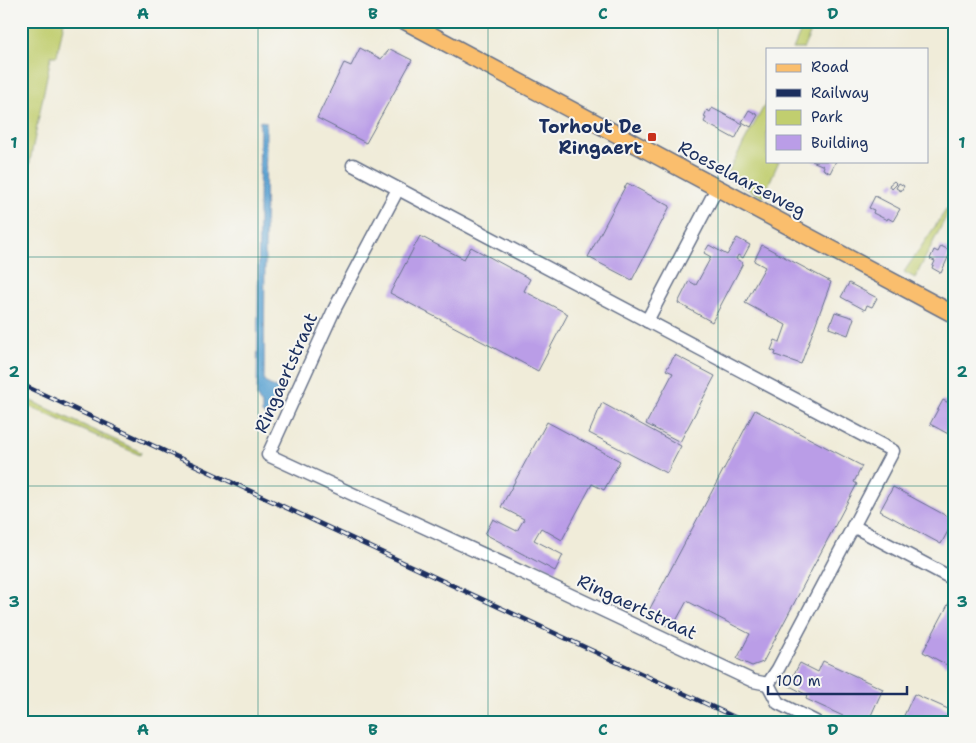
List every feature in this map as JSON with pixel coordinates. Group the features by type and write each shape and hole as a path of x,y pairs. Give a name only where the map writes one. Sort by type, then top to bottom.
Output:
{"main road":[{"name":"Roeselaarseweg","path":"405,21 955,315"}],"street":[{"path":"353,165 893,451 778,669 768,684 778,703 816,722"},
{"path":"647,321 717,188"},
{"name":"Ringaertstraat","path":"398,189 334,310 268,455 532,576 753,681 768,684"},
{"path":"853,526 955,580"}],"green space":[{"path":"21,21 64,21 57,56 51,56 21,206"},
{"path":"805,21 816,21 803,48 793,48"},
{"path":"766,103 766,162 779,162 763,197 725,177"},
{"path":"946,210 949,211 915,278 904,272"},
{"path":"21,397 141,452 140,455 21,403"}],"water":[{"path":"260,121 266,122 264,380 280,390 281,393 270,415 266,417 262,413 262,405 257,397"}],"building":[{"path":"360,48 381,59 390,49 412,60 366,143 317,118 344,63 351,66"},
{"path":"712,108 743,124 735,139 704,122 707,110 710,112"},
{"path":"749,110 758,115 751,127 742,122"},
{"path":"814,162 836,162 830,173 823,169 824,166"},
{"path":"894,181 897,184 892,189 889,185"},
{"path":"627,183 670,206 632,280 588,257"},
{"path":"899,183 904,186 901,191 896,188"},
{"path":"875,196 900,209 893,221 873,213 874,210 869,208"},
{"path":"420,236 464,259 471,247 530,279 524,291 568,314 538,371 390,293"},
{"path":"737,238 750,245 743,258 738,255 736,259 743,263 712,322 678,303 689,281 696,285 711,257 704,253 709,245 727,255"},
{"path":"955,238 955,252 949,249"},
{"path":"762,245 831,282 801,364 775,355 776,352 771,350 775,340 780,342 786,325 745,303 765,267 754,261"},
{"path":"941,246 951,251 941,273 932,268 935,261 930,259 934,250 938,252"},
{"path":"849,283 877,298 872,307 867,305 865,310 841,297"},
{"path":"835,312 854,318 848,335 829,328"},
{"path":"675,355 715,376 680,442 646,424 673,373 666,370"},
{"path":"943,400 955,406 955,430 952,436 930,424"},
{"path":"602,403 681,446 667,473 589,433"},
{"path":"755,410 862,466 854,482 857,484 763,662 752,666 737,659 750,634 687,601 672,628 646,616"},
{"path":"547,422 620,461 604,490 592,484 562,540 541,528 534,540 563,555 555,571 485,534 493,519 517,531 524,519 501,507"},
{"path":"893,487 954,520 941,544 880,511"},
{"path":"952,597 955,599 955,652 947,665 923,652"},
{"path":"823,661 883,689 868,722 856,722 806,699 807,695 788,685 800,663 818,672"},
{"path":"914,694 955,712 955,722 901,722"}],"railway":[{"path":"21,384 745,722"}],"place":[{"name":"Torhout De Ringaert","path":"652,137"}]}
